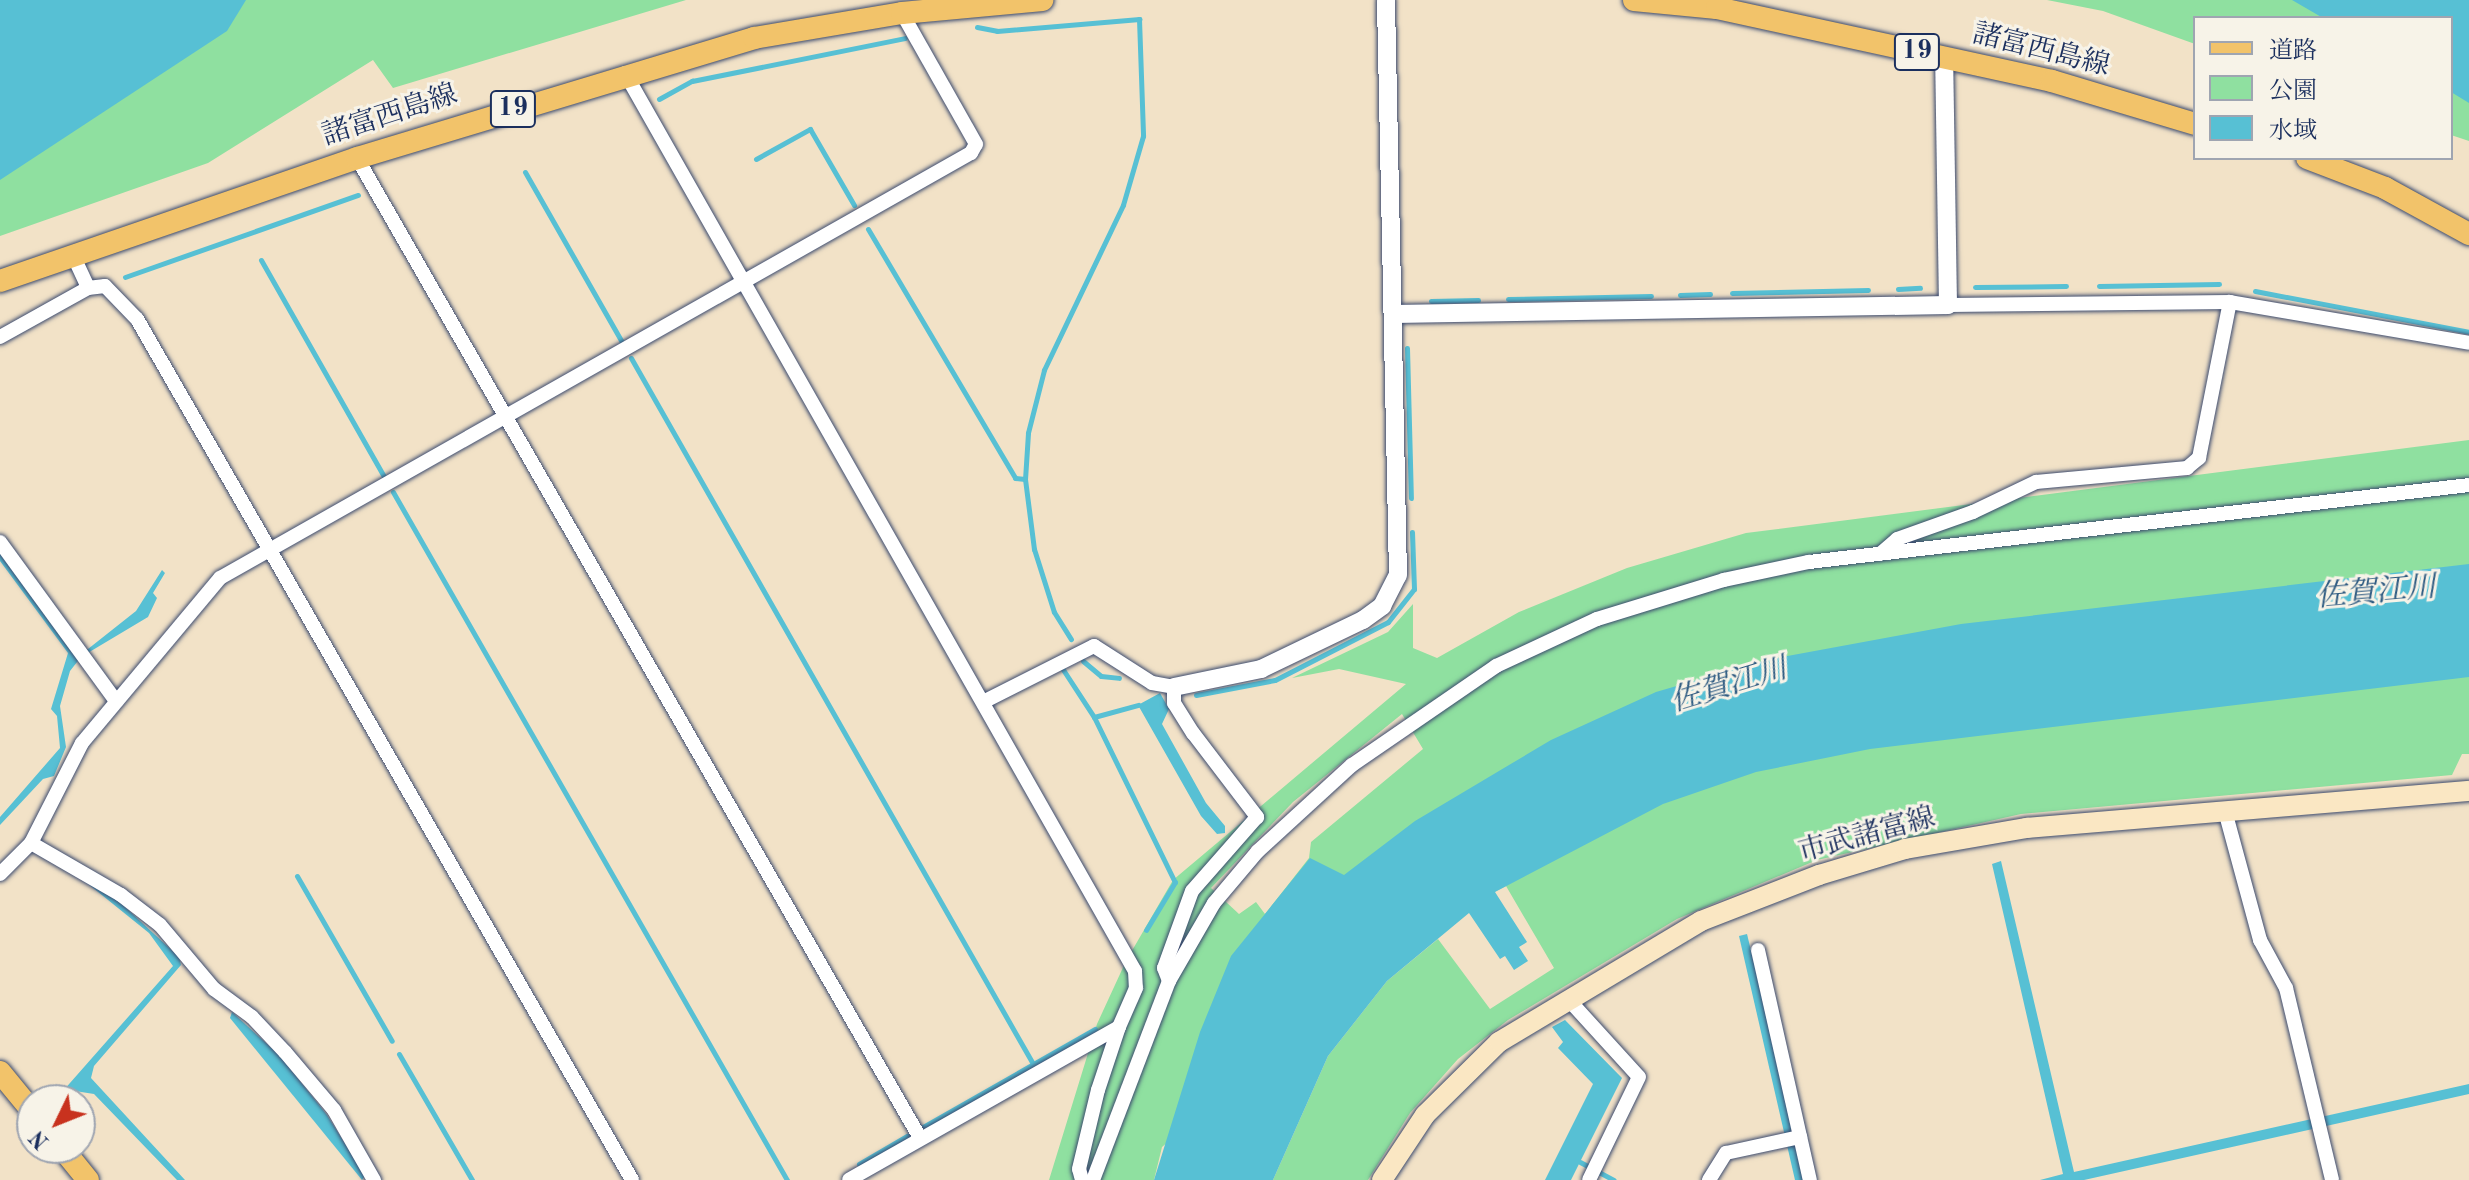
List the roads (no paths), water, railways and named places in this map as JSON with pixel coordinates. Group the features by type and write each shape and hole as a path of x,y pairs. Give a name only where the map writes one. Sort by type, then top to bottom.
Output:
{"main road":[{"name":"諸富西島線","path":"0,281 72,253 357,158 625,73 754,38 902,13 1042,0"},
{"name":"諸富西島線","path":"1634,0 1717,8 2052,81 2193,123"},
{"path":"2312,160 2385,188 2469,234"},
{"name":"市武諸富線","path":"1382,1180 1425,1115 1499,1042 1701,921 1819,875 1905,849 2027,828 2469,791"},
{"path":"0,1072 16,1092"},
{"path":"75,1164 88,1180"}],"street":[{"path":"985,701 1094,646 1152,683 1174,687 1261,669 1363,620 1392,591 1398,575 1386,0"},
{"path":"0,874 31,843 82,743 207,590 508,420 975,149 902,13"},
{"path":"1944,58 1948,305"},
{"path":"625,73 1129,956 1136,988 1098,1090 1079,1169 1082,1180"},
{"path":"357,158 920,1138"},
{"path":"72,253 88,288"},
{"path":"0,337 88,288 105,286 137,319 632,1180"},
{"path":"1394,314 2230,302 2469,343"},
{"path":"1880,554 1897,539 1973,512 2036,482 2187,468 2199,458 2230,302"},
{"path":"1093,1180 1169,981 1214,903 1296,813 1403,726 1496,666 1597,619 1724,580 1880,554 2469,485"},
{"path":"0,542 116,701"},
{"path":"1169,981 1164,968 1192,891 1257,817 1193,733 1174,703 1174,687"},
{"path":"2225,811 2260,940 2286,988 2332,1180"},
{"path":"31,843 121,895 160,925 214,989 252,1017 334,1110 374,1180"},
{"path":"1758,950 1794,1139 1810,1180"},
{"path":"1568,999 1639,1077 1593,1173"},
{"path":"861,1176 920,1138 1119,1027"},
{"path":"1709,1180 1726,1153 1794,1139"}],"water":[{"path":"0,0 246,0 227,31 0,180"},
{"path":"2292,0 2469,0 2469,103 2453,93 2453,16 2320,16"},
{"path":"0,552 73,652 88,649 136,611 162,570 165,573 153,593 157,598 148,617 81,657 70,671 60,706 66,747 54,776 43,779 0,825 0,817 60,748 57,716 51,709 68,653 0,561"},
{"name":"佐賀江川","path":"2469,564 2469,677 1870,749 1756,772 1663,804 1495,892 1527,942 1519,947 1528,961 1514,970 1505,956 1500,959 1469,913 1387,981 1328,1056 1273,1180 1154,1180 1200,1032 1231,956 1310,858 1344,875 1415,821 1551,740 1656,692 1766,660 1961,624"},
{"path":"1160,693 1169,709 1162,724 1206,803 1225,826 1225,833 1217,834 1201,816 1138,705"},
{"path":"2001,861 2074,1172 2469,1084 2469,1094 2084,1180 2040,1180 2063,1174 1992,864"},
{"path":"82,879 113,896 179,957 181,965 94,1066 91,1078 185,1180 177,1180 96,1096 96,1084 69,1084 173,966 149,933"},
{"path":"1747,934 1805,1180 1795,1180 1739,936"},
{"path":"232,1012 279,1055 327,1115 365,1176 362,1180 230,1018"},
{"path":"1565,1020 1622,1078 1571,1180 1545,1180 1593,1084 1558,1048 1563,1042 1552,1027"}],"waterway":[{"path":"977,27 997,31 1139,19 1143,136 1123,205 1044,370 1028,433 1025,479 1034,549 1054,612 1071,639"},
{"path":"659,99 692,81 905,38"},
{"path":"756,159 810,129 854,205"},
{"path":"525,172 622,342"},
{"path":"125,277 358,195"},
{"path":"868,229 1015,478 1025,479"},
{"path":"261,260 385,478"},
{"path":"2099,286 2219,284"},
{"path":"1975,287 2066,286"},
{"path":"1898,289 1920,288"},
{"path":"1732,293 1868,290"},
{"path":"2255,291 2469,332"},
{"path":"1680,295 1710,294"},
{"path":"1508,299 1651,296"},
{"path":"1431,301 1478,300"},
{"path":"1407,348 1411,498"},
{"path":"631,358 1033,1064"},
{"path":"393,492 787,1180"},
{"path":"1196,695 1275,680 1388,622 1414,589 1412,532"},
{"path":"1083,661 1101,676 1119,678"},
{"path":"1062,668 1094,717 1138,705"},
{"path":"1094,717 1175,882 1146,930"},
{"path":"297,876 392,1041"},
{"path":"923,1127 1095,1029"},
{"path":"399,1054 472,1180"},
{"path":"859,1164 907,1136"},
{"path":"1580,1162 1614,1180"}]}
